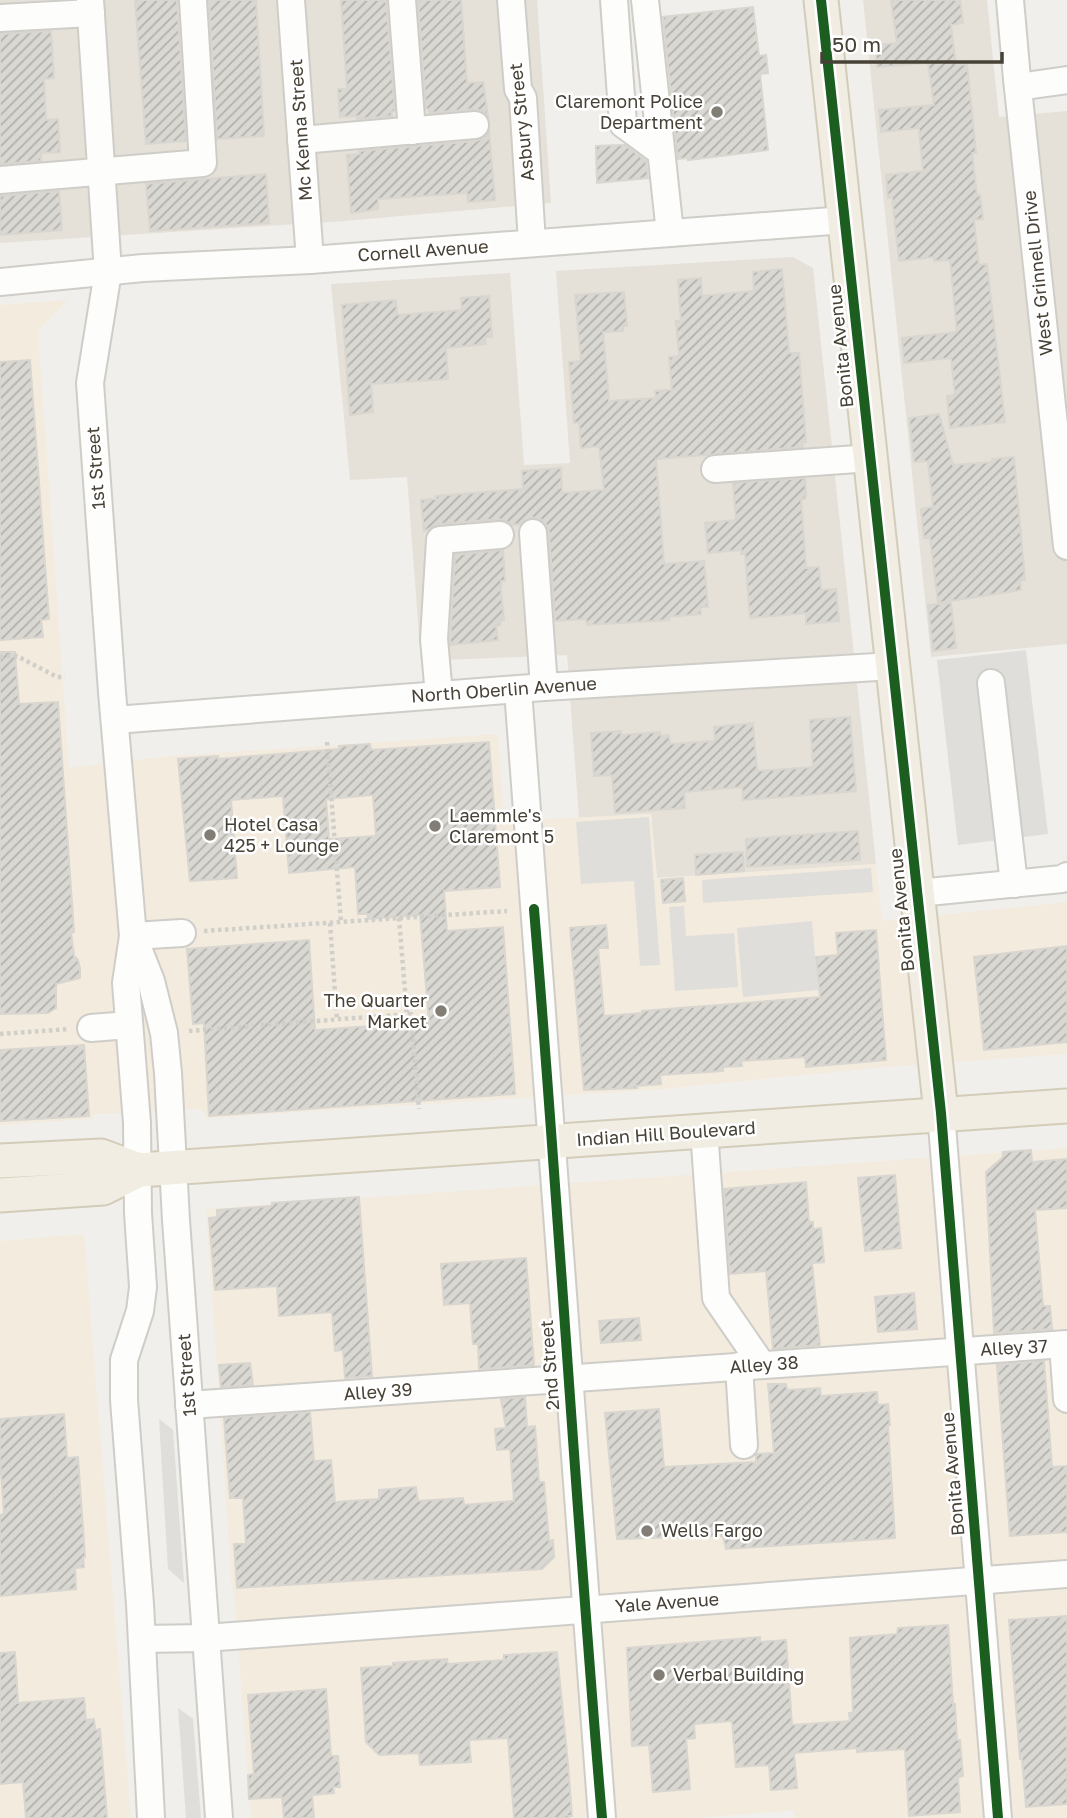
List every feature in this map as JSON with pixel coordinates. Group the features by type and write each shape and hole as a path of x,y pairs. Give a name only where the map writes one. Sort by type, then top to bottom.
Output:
{"main road":[{"name":"Bonita Avenue","path":"821,0 941,1113"},
{"name":"Indian Hill Boulevard","path":"139,1170 1067,1106"},
{"path":"0,1161 101,1156 139,1170"},
{"path":"0,1195 103,1188 139,1170"}],"street":[{"path":"0,180 203,163 193,0"},
{"name":"Mc Kenna Street","path":"291,0 310,260"},
{"path":"402,0 412,131"},
{"name":"Asbury Street","path":"511,0 518,89 523,98 532,243"},
{"path":"614,0 623,124 662,152"},
{"path":"645,0 670,233"},
{"name":"West Grinnell Drive","path":"1010,0 1067,546"},
{"path":"0,18 90,6"},
{"name":"1st Street","path":"90,6 108,272 90,383 133,936 126,983 139,1170 138,1213 143,1287 140,1311 124,1360 124,1400 142,1639 151,1818"},
{"path":"1018,87 1067,80"},
{"path":"302,140 475,125"},
{"name":"Cornell Avenue","path":"0,282 143,268 310,260 845,220"},
{"path":"715,469 871,458"},
{"name":"2nd Street","path":"533,533 531,688 552,1141 602,1818"},
{"path":"439,695 434,639 440,540 500,535"},
{"name":"North Oberlin Avenue","path":"115,720 531,688 893,666"},
{"path":"991,682 1014,884"},
{"path":"918,893 1062,879 1067,876"},
{"path":"133,936 182,933"},
{"name":"1st Street","path":"133,936 151,981 164,1033 219,1818"},
{"path":"91,1028 129,1025"},
{"name":"Bonita Avenue","path":"941,1113 998,1818"},
{"path":"704,1130 716,1298 751,1365 744,1445"},
{"path":"1065,1345 1067,1399"},
{"name":"Alley 37","path":"960,1351 1065,1345"},
{"name":"Alley 38","path":"568,1378 960,1351"},
{"name":"Alley 39","path":"189,1405 568,1378"},
{"name":"Yale Avenue","path":"142,1639 205,1638 1067,1574"}],"path":[{"path":"0,657 17,656 57,677 65,677"},
{"path":"327,742 341,922"},
{"path":"182,933 507,911"},
{"path":"399,918 407,1014"},
{"path":"330,923 337,1020"},
{"path":"261,1026 411,1014 419,1109"},
{"path":"189,1031 253,1026"},
{"path":"0,1034 91,1028"}],"shaded area":[{"path":"0,0 537,0 551,203 344,221 0,243"},
{"path":"863,0 987,0 999,117 1067,111 1067,644 931,657"},
{"path":"793,257 813,268 876,864 657,878 651,814 579,818 567,655 421,661 407,477 350,480 331,284 510,273 524,465 570,463 556,271"},
{"path":"68,300 38,331 69,768 172,756 498,734 504,821 651,814 657,878 876,864 882,921 1067,902 1067,1054 886,1067 664,1089 207,1118 202,1109 94,1114 93,1119 0,1125 0,305"},
{"path":"1026,650 1048,834 958,845 937,660"},
{"path":"649,817 660,965 640,966 634,881 581,884 576,822"},
{"path":"871,868 873,892 703,903 702,880"},
{"path":"684,906 686,936 734,933 738,987 675,991 669,907"},
{"path":"812,921 818,990 743,997 737,928"},
{"path":"1067,1148 1067,1818 795,1818 794,1810 698,1818 251,1818 232,1590 206,1209"},
{"path":"84,1234 131,1818 0,1818 0,1241"},
{"path":"159,1419 173,1430 184,1583 168,1569"},
{"path":"178,1708 193,1719 201,1818 186,1818"}],"building":[{"path":"135,0 177,0 186,141 146,144"},
{"path":"209,0 256,0 264,136 217,139"},
{"path":"341,0 386,0 395,111 391,112 392,116 357,119 357,116 340,117 338,89 347,89"},
{"path":"418,0 461,0 467,83 483,82 488,116 474,109 429,113 429,109 426,109"},
{"path":"891,0 960,0 963,23 951,25 956,66 967,64 976,153 972,153 977,196 980,195 983,219 974,220 979,265 987,264 1005,422 950,428 947,396 955,395 951,358 904,363 902,338 957,332 950,260 934,261 934,257 899,261 892,197 888,198 886,175 923,171 919,128 881,132 879,110 934,105 928,63 877,67 875,45 897,43"},
{"name":"Claremont Police Department","path":"753,7 759,56 766,55 768,73 760,74 768,150 678,159 663,17"},
{"path":"51,31 54,78 44,79 46,120 58,119 60,152 41,153 41,161 0,164 0,34"},
{"path":"489,132 495,200 468,202 467,193 378,199 378,209 351,213 347,155 360,154 359,151 476,141"},
{"path":"625,145 646,161 648,178 597,183 596,146"},
{"path":"266,174 269,223 150,231 146,184"},
{"path":"59,191 62,230 0,235 0,196"},
{"path":"782,269 789,353 799,353 806,442 802,442 803,447 656,459 664,564 704,561 708,607 700,607 701,614 668,617 669,620 587,625 586,619 555,621 549,532 545,522 531,517 520,524 512,525 499,519 439,524 424,531 421,500 436,499 436,496 523,489 522,471 561,468 562,493 604,490 599,446 581,448 579,422 574,423 569,362 581,361 575,295 624,292 627,326 623,326 623,331 603,332 609,401 656,398 655,391 672,390 669,357 679,356 676,321 681,321 678,280 701,278 702,296 754,291 753,272"},
{"path":"489,296 492,337 485,337 486,344 446,348 448,379 371,384 373,412 350,415 342,305 396,300 397,315 462,310 461,298"},
{"path":"30,360 49,619 41,620 43,637 0,640 0,362"},
{"path":"939,414 953,465 1014,457 1025,580 1020,580 1021,590 938,603 930,538 924,538 921,509 933,507 928,461 914,462 909,418"},
{"path":"805,478 806,495 805,499 801,499 806,568 819,567 821,590 836,589 839,621 806,624 806,613 750,618 745,554 741,554 741,550 708,553 705,523 736,520 733,483"},
{"path":"503,550 505,581 501,581 501,591 504,620 496,626 498,640 450,645 455,555"},
{"path":"951,603 956,648 933,651 928,605"},
{"path":"0,652 15,652 19,704 58,702 74,932 71,933 80,978 56,984 56,1008 48,1013 0,1014"},
{"path":"850,717 856,791 743,800 742,787 684,792 685,808 615,813 612,775 594,776 591,733 621,731 621,735 660,732 661,736 669,735 670,744 715,741 714,727 753,723 757,771 813,767 810,720"},
{"path":"489,742 500,887 444,891 447,931 503,927 515,1094 209,1116 204,1023 193,1024 187,949 309,940 315,1030 429,1022 420,915 368,919 368,914 358,914 355,867 289,873 283,796 231,800 237,878 190,881 178,759 218,756 218,759 370,744 371,750","holes":["373,795 376,836 329,839 326,799"]},
{"path":"858,831 860,860 747,867 746,839"},
{"path":"743,852 744,871 696,875 695,855"},
{"path":"683,878 685,901 663,903 661,880"},
{"path":"606,925 608,948 598,948 604,1016 820,997 816,957 838,955 836,933 876,930 886,1060 806,1067 805,1057 741,1061 742,1066 723,1067 723,1071 660,1075 661,1084 636,1086 637,1088 584,1090 570,928"},
{"path":"1067,946 1067,1042 984,1050 974,957"},
{"path":"84,1045 89,1116 0,1121 0,1050"},
{"path":"1031,1150 1032,1162 1067,1159 1067,1208 1035,1210 1043,1306 1050,1306 1052,1329 994,1333 986,1172 1003,1157 1003,1152"},
{"path":"895,1175 901,1248 865,1251 858,1178"},
{"path":"806,1182 809,1222 813,1222 813,1229 821,1228 824,1262 812,1263 820,1345 773,1349 766,1271 730,1274 724,1189"},
{"path":"359,1197 372,1376 345,1378 343,1350 335,1351 332,1312 279,1316 277,1286 215,1290 209,1218 217,1217 217,1210"},
{"path":"526,1258 534,1365 479,1369 478,1344 473,1344 470,1303 444,1305 441,1264"},
{"path":"914,1293 917,1329 878,1332 875,1297"},
{"path":"639,1318 641,1340 601,1343 599,1321"},
{"path":"1044,1361 1052,1467 1067,1466 1067,1532 1010,1536 997,1365"},
{"path":"250,1363 253,1385 221,1387 219,1365"},
{"path":"768,1384 786,1384 787,1390 820,1388 821,1396 877,1392 878,1405 888,1404 895,1538 726,1549 723,1536 617,1539 605,1413 659,1409 664,1467 756,1462 756,1454 774,1453"},
{"path":"525,1397 527,1427 535,1426 539,1482 544,1482 549,1541 553,1540 554,1557 542,1569 237,1588 234,1544 246,1544 243,1498 230,1498 224,1418 310,1412 314,1461 331,1460 335,1502 379,1499 379,1490 416,1487 418,1501 463,1498 464,1505 514,1501 510,1449 497,1450 495,1429 506,1428 501,1399"},
{"path":"64,1414 67,1458 78,1457 84,1567 75,1568 76,1589 0,1596 0,1515 4,1514 0,1419"},
{"path":"1067,1616 1067,1804 1026,1807 1009,1620"},
{"path":"948,1625 953,1704 963,1776 958,1777 960,1812 909,1816 905,1749 857,1752 857,1748 794,1753 797,1788 771,1790 769,1765 736,1767 732,1721 694,1724 695,1738 686,1739 690,1789 653,1792 649,1745 632,1746 627,1648 760,1637 760,1642 786,1640 792,1725 850,1721 849,1713 853,1713 850,1638 897,1634 898,1628"},
{"path":"15,1652 18,1703 84,1698 86,1720 94,1719 95,1730 100,1729 107,1818 26,1818 23,1782 0,1784 0,1653"},
{"path":"557,1652 572,1816 568,1816 569,1818 514,1818 508,1738 469,1740 471,1762 420,1765 419,1753 379,1755 366,1742 361,1668 447,1659 448,1664 504,1660 504,1655"},
{"path":"326,1689 331,1756 338,1756 340,1787 333,1787 334,1793 312,1795 314,1818 284,1818 282,1797 249,1799 248,1775 254,1774 248,1695"}],"cycle path":[{"path":"821,0 941,1113 998,1818"},
{"path":"534,909 602,1818"}],"place":[{"name":"Claremont Police Department","path":"717,112"},
{"name":"Laemmle's Claremont 5","path":"435,826"},
{"name":"Hotel Casa 425 + Lounge","path":"210,835"},
{"name":"The Quarter Market","path":"441,1011"},
{"name":"Wells Fargo","path":"647,1531"},
{"name":"Verbal Building","path":"659,1675"}]}
